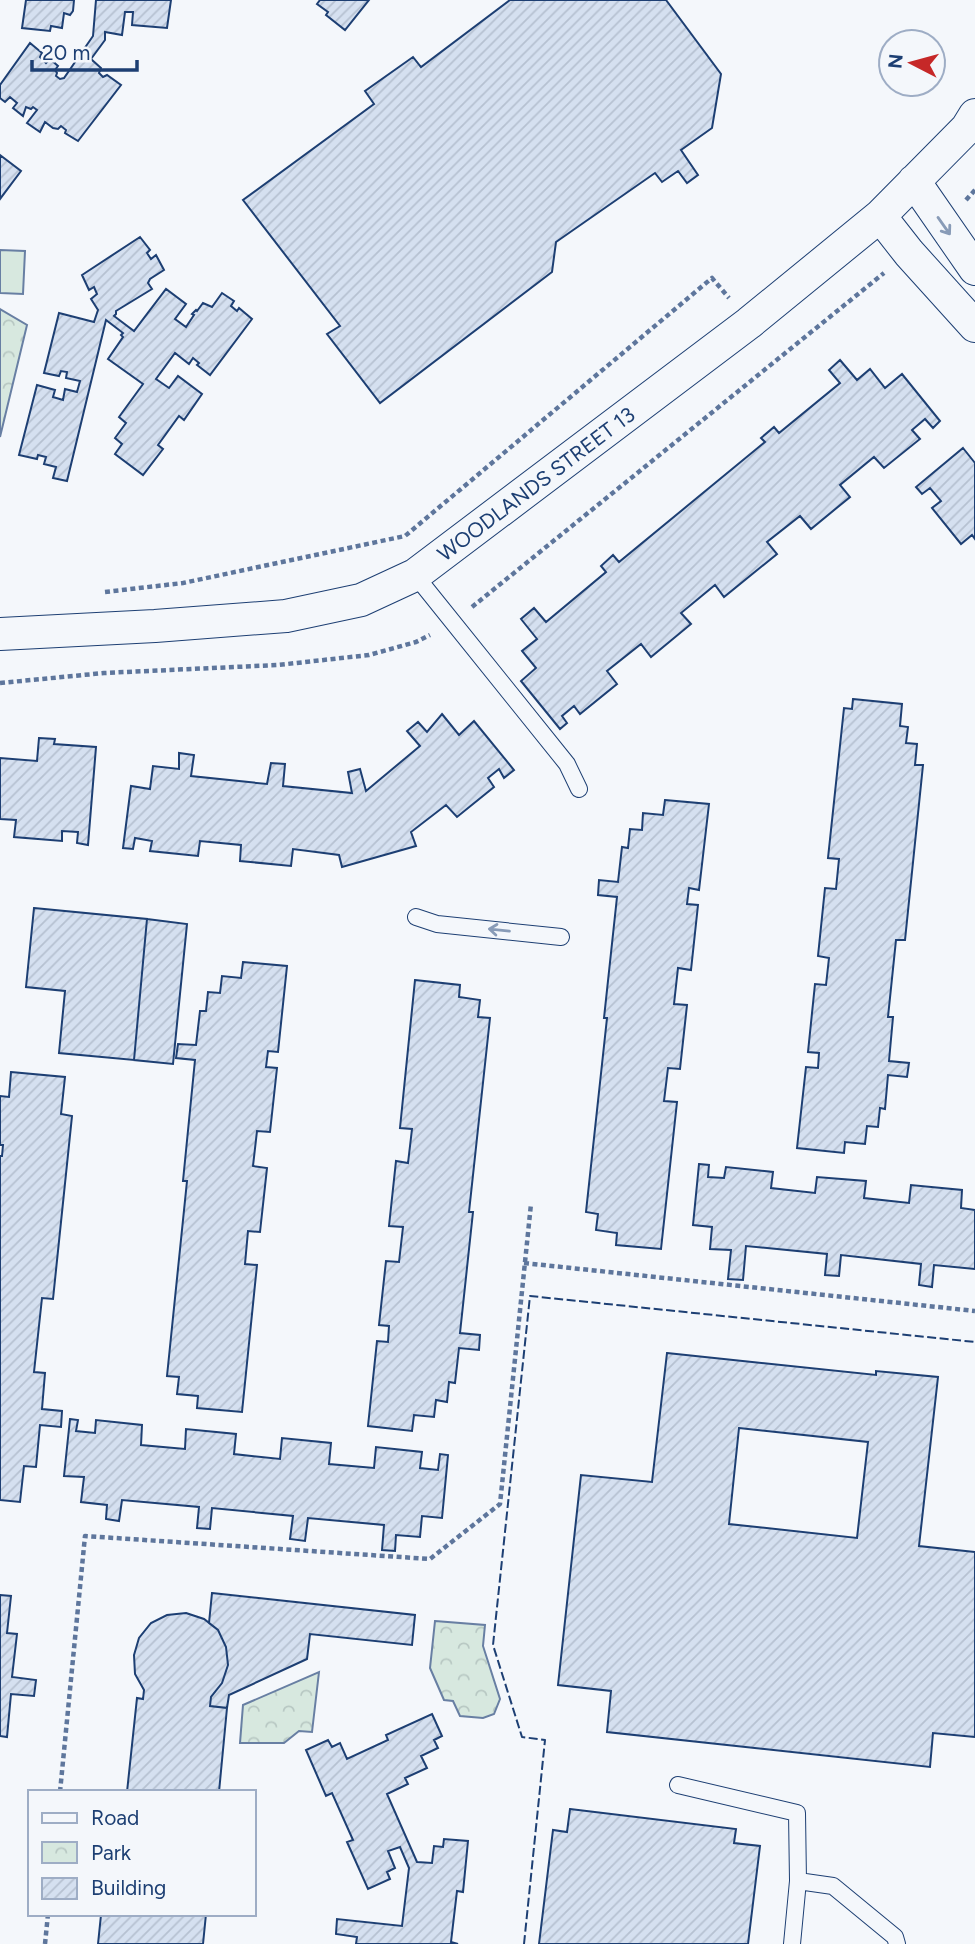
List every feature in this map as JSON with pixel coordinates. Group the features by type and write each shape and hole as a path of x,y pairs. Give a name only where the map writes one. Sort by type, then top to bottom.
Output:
{"street":[{"name":"WOODLANDS STREET 13","path":"0,634 286,616 361,600 415,575 749,323 880,216 967,128 975,115"},
{"path":"914,181 975,269"},
{"path":"880,216 909,253 975,326"}],"lane":[{"path":"415,575 566,764 579,789"},
{"path":"416,917 437,923 561,937"},
{"path":"678,1785 797,1813 799,1881 792,1944"},
{"path":"799,1881 834,1886 895,1937 897,1944"}],"path":[{"path":"104,592 183,583 405,536 712,278 749,323"},
{"path":"60,1790 85,1536 430,1559 500,1504 531,1204"},
{"path":"524,1263 975,1311"},
{"path":"45,1944 48,1916"}],"green space":[{"path":"0,250 25,251 23,294 0,293"},
{"path":"0,309 27,325 0,437"},
{"path":"435,1621 485,1625 483,1646 500,1699 494,1714 483,1718 460,1716 453,1701 444,1700 430,1668"},
{"path":"319,1672 312,1732 299,1731 284,1743 240,1743 243,1705"}],"building":[{"path":"26,0 74,0 73,11 70,15 64,13 62,28 51,26 50,31 22,28"},
{"path":"96,0 171,0 167,28 132,25 133,12 125,12 122,35 105,32 105,40 91,59 101,68 99,73 103,77 107,75 121,85 78,141 65,133 66,130 61,126 58,129 53,128 45,122 40,132 27,123 37,110 26,107 23,116 13,108 17,103 10,97 5,102 0,98 0,85 30,43 42,53 40,57 46,63 50,59 58,66 55,70 56,76 64,78 93,36"},
{"path":"320,0 369,0 345,30 326,15 328,12 317,4"},
{"path":"510,0 666,0 721,74 712,128 681,150 698,175 687,183 678,171 662,182 655,173 556,242 552,272 380,403 327,334 340,326 243,200 374,104 365,91 413,57 421,67"},
{"path":"0,155 21,171 0,199"},
{"path":"140,237 150,250 147,253 151,259 156,255 164,270 150,279 148,283 152,289 116,311 114,316 134,331 166,289 186,304 175,319 186,327 194,315 192,314 203,303 212,307 222,293 234,301 231,306 237,311 239,308 252,319 210,375 197,365 199,363 193,358 189,364 175,353 156,379 169,388 178,376 202,394 184,420 179,416 158,445 163,449 143,475 115,454 122,444 115,438 126,423 119,417 143,384 108,359 123,333 106,320 67,481 53,478 56,467 44,464 46,457 38,455 37,459 19,455 37,385 55,390 53,397 63,400 65,389 77,392 80,381 66,378 67,372 61,371 59,376 44,373 59,313 94,322 98,310 91,299 97,294 94,287 89,290 82,275"},
{"path":"840,360 857,380 870,369 885,388 902,374 940,421 933,428 925,419 912,430 920,439 884,468 874,457 840,485 850,497 811,529 800,516 767,542 777,554 724,597 715,585 681,613 691,624 651,657 641,644 607,671 617,684 580,714 574,706 562,716 567,723 560,729 521,681 536,668 522,651 537,639 521,619 534,608 546,622 606,572 601,566 613,555 619,562 765,442 761,438 774,427 779,433 840,383 829,370"},
{"path":"963,448 975,463 975,539 972,535 961,544 932,508 941,501 930,488 922,494 916,487"},
{"path":"853,699 902,704 900,726 908,727 906,743 917,744 915,765 923,765 905,940 896,940 888,1017 893,1017 889,1061 909,1063 907,1077 888,1075 885,1109 880,1108 878,1127 867,1126 865,1144 845,1142 844,1153 797,1148 806,1067 818,1068 819,1053 808,1052 815,984 826,985 829,958 818,956 825,888 836,889 839,859 828,858 844,708 852,709"},
{"path":"442,714 459,735 474,721 514,770 504,778 499,769 488,778 494,787 457,817 446,805 411,832 416,846 342,867 339,855 293,849 291,866 240,861 241,845 200,841 198,856 150,851 152,841 135,838 133,849 123,848 131,786 150,789 153,766 179,769 179,753 194,755 191,776 267,784 271,763 285,764 283,786 352,793 348,772 360,769 366,791 420,746 407,731 418,722 427,732"},
{"path":"39,738 55,739 54,744 96,747 88,845 77,843 78,832 62,831 62,841 14,837 16,820 0,819 0,758 37,761"},
{"path":"665,800 709,804 699,890 689,888 687,904 698,905 691,970 678,968 674,1004 687,1005 680,1069 668,1068 664,1101 677,1102 661,1249 616,1245 617,1233 596,1230 598,1214 586,1212 617,897 598,895 599,880 618,882 622,847 628,848 630,829 642,830 643,813 663,815"},
{"path":"34,908 147,919 134,1060 59,1053 65,991 26,987"},
{"path":"147,919 187,924 173,1064 134,1060"},
{"path":"243,962 287,966 278,1052 268,1051 266,1067 277,1068 270,1132 257,1131 253,1166 267,1168 260,1232 248,1231 245,1264 257,1265 242,1412 197,1408 198,1396 177,1394 179,1377 167,1376 187,1181 183,1181 195,1060 176,1058 178,1044 196,1045 200,1011 206,1011 208,992 220,993 222,976 241,978"},
{"path":"415,980 460,985 459,997 480,1000 478,1017 490,1018 469,1212 473,1212 460,1333 480,1335 479,1350 459,1348 455,1383 449,1382 447,1402 436,1400 434,1417 414,1415 412,1431 368,1426 377,1341 388,1342 389,1326 379,1325 386,1261 399,1262 403,1227 389,1226 396,1161 408,1163 412,1129 400,1128"},
{"path":"11,1072 65,1077 61,1114 72,1116 53,1299 42,1298 34,1372 45,1373 42,1409 62,1411 61,1427 40,1425 36,1467 24,1466 20,1502 0,1500 0,1156 3,1145 0,1145 0,1096 9,1097"},
{"path":"699,1164 709,1165 708,1177 724,1178 726,1167 773,1172 771,1188 815,1193 817,1177 866,1181 864,1198 909,1203 911,1185 962,1190 961,1208 975,1210 975,1269 934,1265 932,1287 919,1285 921,1264 841,1255 839,1276 825,1275 827,1254 746,1246 743,1280 728,1279 731,1250 710,1249 712,1227 693,1225"},
{"path":"667,1353 876,1375 876,1371 938,1377 919,1546 975,1552 975,1737 933,1733 930,1767 607,1732 611,1691 558,1685 581,1475 652,1482","holes":["739,1428 868,1442 857,1538 729,1524"]},
{"path":"70,1419 78,1420 76,1431 95,1433 96,1420 142,1425 141,1445 185,1449 186,1429 236,1434 234,1454 280,1459 282,1438 331,1443 329,1464 374,1468 376,1447 422,1452 420,1468 438,1470 440,1454 448,1455 442,1518 422,1516 420,1537 396,1535 395,1551 382,1550 384,1525 308,1518 305,1541 290,1539 293,1516 212,1508 210,1529 197,1528 199,1507 122,1500 119,1521 106,1519 107,1505 81,1502 84,1477 64,1476"},
{"path":"212,1593 415,1615 412,1645 310,1634 307,1659 229,1695 227,1708 210,1706 211,1697 222,1683 228,1665 226,1647 218,1630 209,1623"},
{"path":"0,1595 11,1596 7,1633 17,1634 12,1677 36,1680 34,1696 11,1694 7,1737 0,1736"},
{"path":"186,1613 204,1619 218,1630 226,1647 228,1665 222,1683 211,1697 210,1706 227,1708 219,1790 127,1790 137,1698 143,1699 144,1690 135,1674 134,1655 139,1638 151,1623 167,1615"},
{"path":"432,1714 442,1736 434,1740 438,1748 421,1756 427,1768 405,1778 408,1784 387,1794 417,1862 432,1863 434,1846 443,1847 444,1839 468,1841 463,1892 457,1891 451,1942 458,1944 356,1944 357,1937 336,1934 337,1919 402,1926 409,1868 400,1847 388,1851 395,1868 387,1872 390,1879 368,1889 347,1842 353,1840 332,1793 326,1796 306,1750 328,1740 332,1747 340,1743 347,1759 388,1740 386,1735"},
{"path":"570,1809 736,1829 734,1843 760,1846 748,1944 539,1944 553,1830 567,1832"},
{"path":"101,1916 206,1916 203,1944 98,1944"}],"fence":[{"path":"524,1944 545,1740 522,1737 493,1645 530,1296 975,1342"}]}
